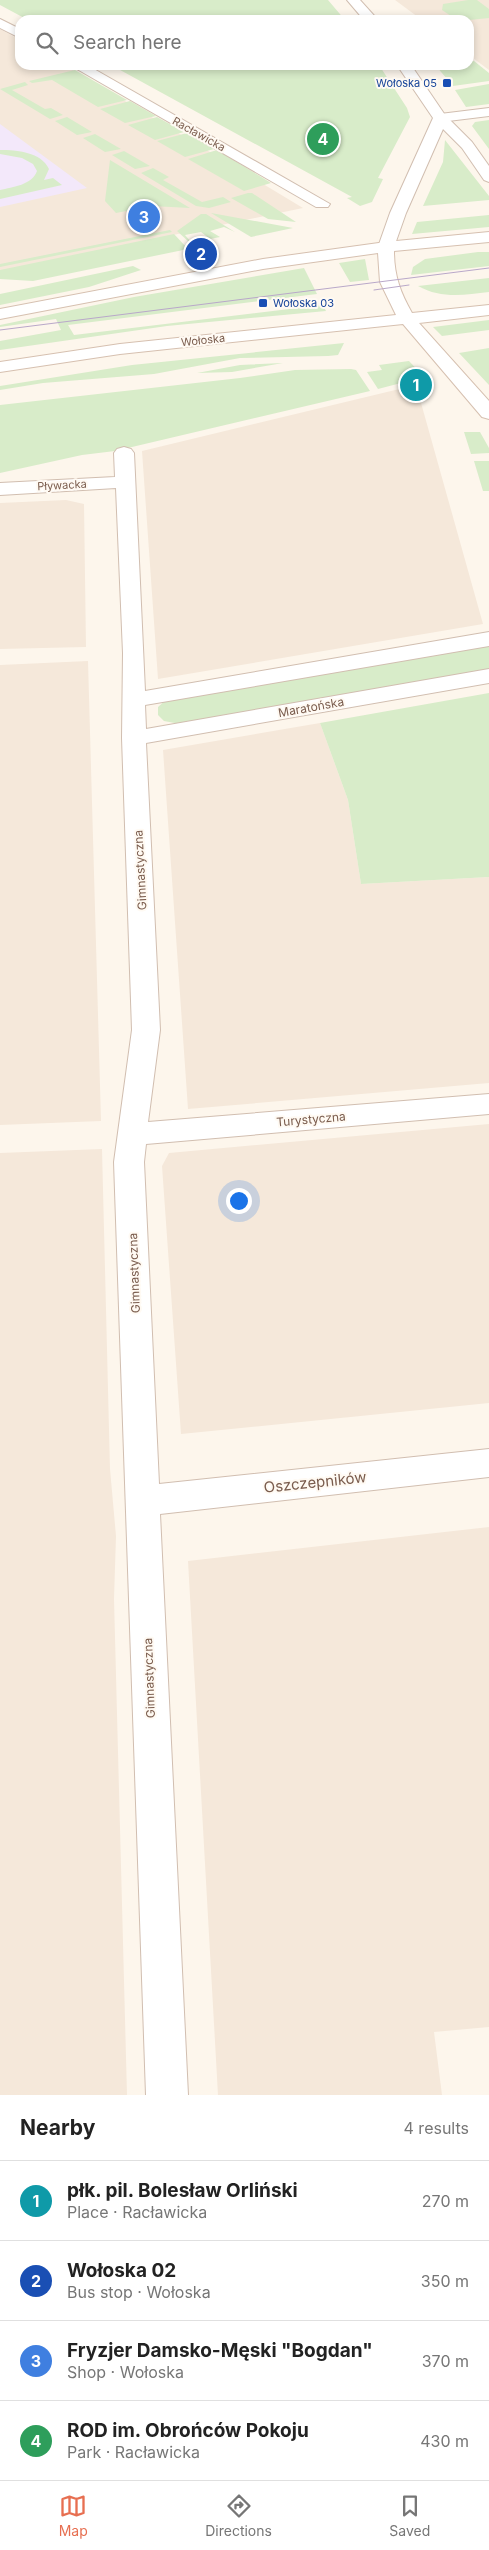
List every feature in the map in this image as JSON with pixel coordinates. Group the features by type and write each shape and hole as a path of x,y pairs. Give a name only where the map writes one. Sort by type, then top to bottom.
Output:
{"street":[{"path":"353,0 366,15"},
{"path":"0,23 15,31"},
{"name":"Racławicka","path":"86,70 322,204"},
{"path":"407,70 440,118 461,138 489,177"},
{"path":"440,118 489,112"},
{"path":"440,118 389,234 386,247 387,281 408,319 489,413"},
{"path":"0,314 236,269 386,247 489,237"},
{"name":"Wołoska","path":"0,367 120,349 489,310"},
{"name":"Gimnastyczna","path":"124,453 134,653 134,738 146,1030 130,1162 167,2095"},
{"name":"Pływacka","path":"0,489 124,482"},
{"path":"134,700 489,639"},
{"name":"Maratońska","path":"134,738 489,676"},
{"name":"Turystyczna","path":"133,1134 489,1104"},
{"name":"Oszczepników","path":"142,1501 489,1463"}],"shaded area":[{"path":"395,0 489,0 489,70 474,59 474,15 415,15"},
{"path":"0,29 15,37 15,70 73,70 303,208 0,271"},
{"path":"0,124 87,188 0,207"},
{"path":"416,385 483,624 158,679 142,451"},
{"path":"66,500 84,504 86,647 0,649 0,503"},
{"path":"88,661 101,1121 0,1125 0,665"},
{"path":"320,723 348,800 361,884 489,877 489,1083 188,1109 163,750"},
{"path":"489,1124 489,1403 181,1434 162,1166 169,1153"},
{"path":"102,1149 110,1469 116,1536 114,1599 127,2095 0,2095 0,1153"},
{"path":"489,1527 489,2027 434,2032 442,2095 218,2095 188,1561"}],"green space":[{"path":"0,0 328,0 341,15 19,15 0,5"},
{"path":"477,0 489,9 489,18 474,20 474,15 450,15 442,10 443,4"},
{"path":"474,61 489,73 489,81 453,86 439,70 474,70"},
{"path":"75,70 127,100 98,107 52,80 32,83 29,81"},
{"path":"120,70 382,70 407,108 410,117 378,178 383,179 372,202 360,206 347,198 352,197"},
{"path":"25,82 28,85 12,90 45,109 51,108 63,115 50,119 0,89"},
{"path":"489,84 489,104 466,107 455,90"},
{"path":"130,101 156,116 125,123 100,109"},
{"path":"67,117 92,132 77,135 55,121"},
{"path":"157,117 184,132 155,140 128,125"},
{"path":"489,120 489,149 472,126 475,122"},
{"path":"187,133 214,149 185,157 157,141"},
{"path":"95,134 121,149 105,152 83,138"},
{"path":"445,140 489,196 489,200 423,206 443,162"},
{"path":"0,150 28,153 40,159 49,169 44,180 53,178 62,185 0,199 0,190 27,182 35,176 37,171 33,164 22,158 0,154"},
{"path":"217,150 271,183 244,191 188,159"},
{"path":"124,151 150,166 135,169 112,155"},
{"path":"110,160 190,208 152,206 116,213 105,201"},
{"path":"153,168 169,177 163,180 202,202 223,197 231,202 209,208 196,206 141,173"},
{"path":"252,193 296,222 268,219 231,198"},
{"path":"211,213 293,228 251,237"},
{"path":"201,214 206,214 235,232 224,227 210,231 220,237 210,239 201,232 185,235 191,242 189,242 177,231"},
{"path":"489,215 489,227 412,234 417,222"},
{"path":"170,230 172,232 0,267 0,264"},
{"path":"174,234 188,249 33,281 0,279 0,270"},
{"path":"489,252 489,266 411,275 413,267 425,259"},
{"path":"365,259 369,280 350,282 339,263"},
{"path":"133,266 141,270 89,287 0,305 0,294"},
{"path":"304,268 317,294 68,325 74,335 323,305 326,311 167,326 0,350 0,341 61,330 56,319 0,327 0,325 134,297"},
{"path":"489,278 489,292 453,295 435,293 418,286"},
{"path":"489,320 489,330 442,336 433,327"},
{"path":"344,343 338,355 240,358 154,374 43,383 0,390 0,386 132,365"},
{"path":"489,348 489,385 459,353"},
{"path":"409,361 424,377 378,389 367,372 382,370 379,365"},
{"path":"283,363 232,372 197,373 240,365"},
{"path":"295,370 356,370 370,391 115,451 82,455 0,473 0,405"},
{"path":"464,432 480,432 489,448 489,453 471,454"},
{"path":"474,461 489,461 489,491 483,491"},
{"path":"489,644 489,671 180,724 164,721 158,715 158,707 168,698"},
{"path":"489,693 489,877 361,884 348,800 320,723"}],"tram line":[{"path":"0,330 489,268"},
{"path":"374,290 409,285"}],"place":[{"name":"Wołoska 05","path":"447,83"},
{"name":"ROD im. Obrońców Pokoju","path":"323,139"},
{"name":"Fryzjer Damsko-Męski \"Bogdan\"","path":"144,217"},
{"name":"Wołoska 02","path":"201,254"},
{"name":"Wołoska 03","path":"263,303"},
{"name":"płk. pil. Bolesław Orliński","path":"416,385"}]}
